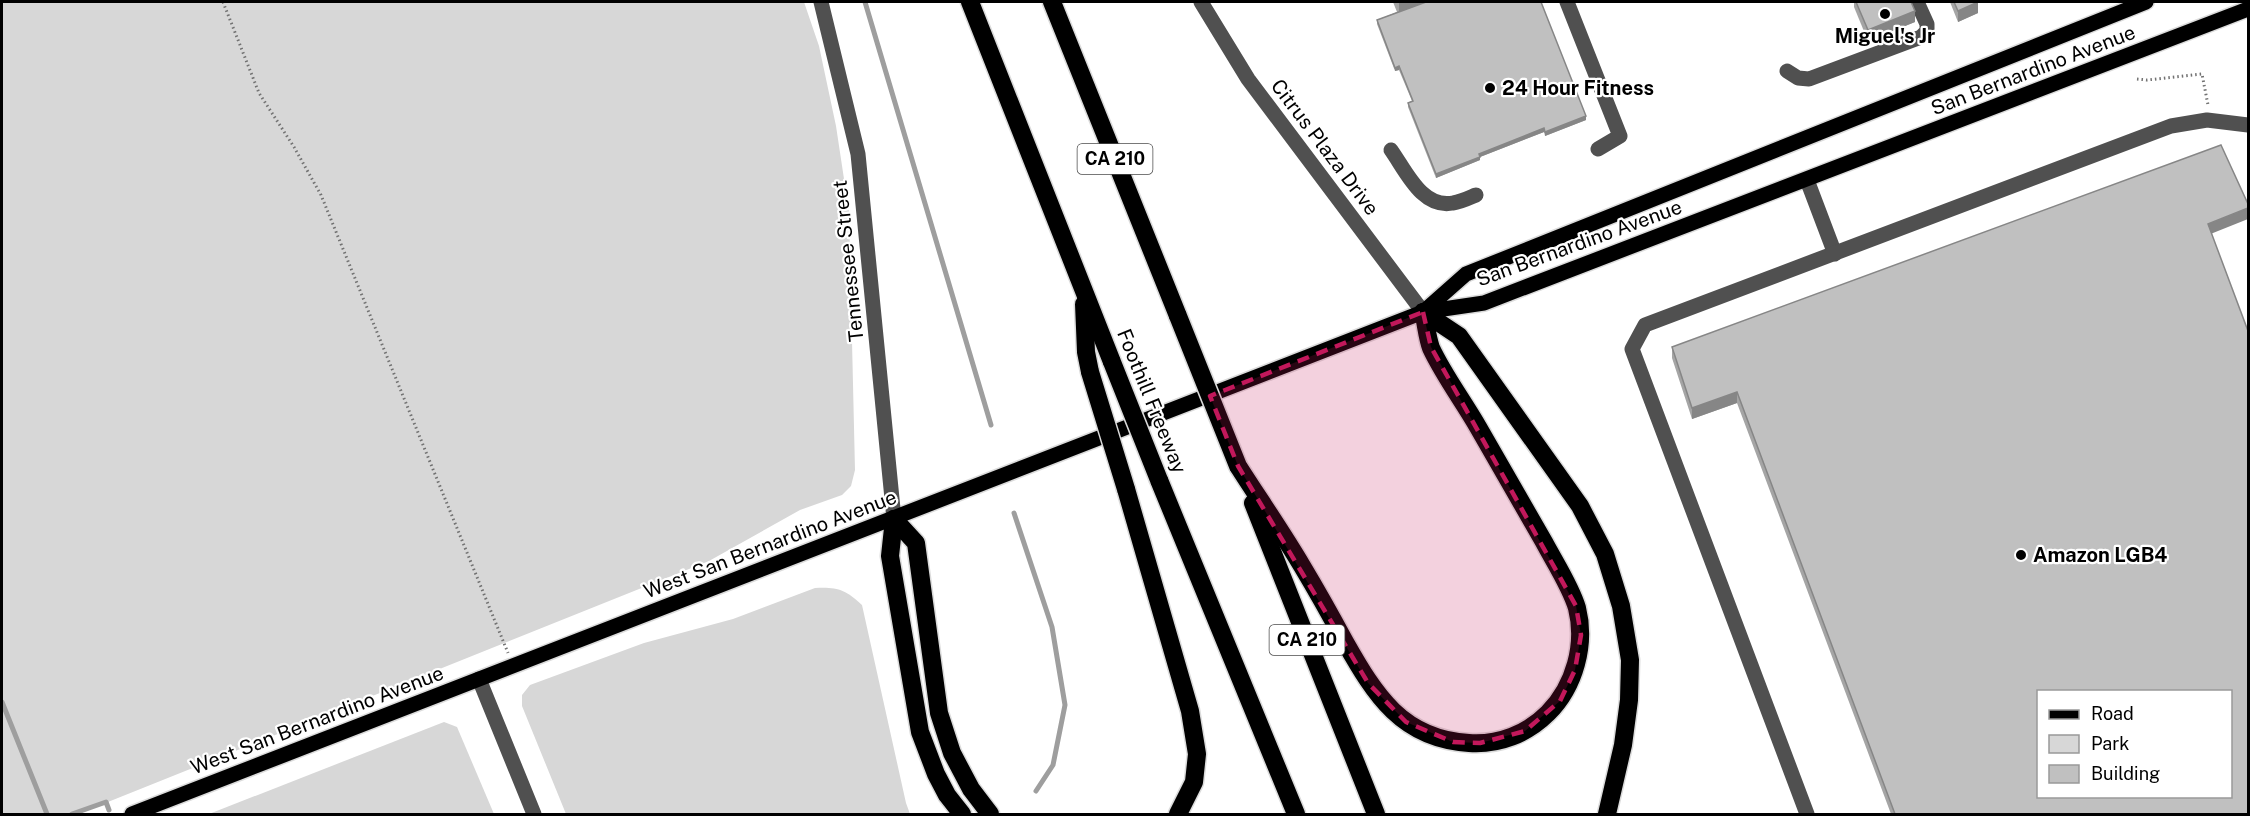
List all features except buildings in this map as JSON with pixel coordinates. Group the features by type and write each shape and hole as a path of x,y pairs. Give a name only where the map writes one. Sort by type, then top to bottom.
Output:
{"highway":[{"name":"Foothill Freeway","path":"970,2 1158,480 1296,814"},
{"name":"CA 210","path":"1052,2 1376,814"},
{"path":"1083,288 1086,352 1090,372 1190,711 1197,754 1194,782 1178,814"},
{"path":"1238,466 1301,564 1368,684 1383,702 1406,722 1428,734 1453,742 1480,743 1503,740 1525,731 1544,717 1560,701 1575,670 1581,635 1576,606 1518,496 1431,347 1423,312"},
{"path":"1423,312 1459,336 1580,506 1605,554 1622,606 1630,660 1629,700 1623,745 1607,814"},
{"path":"894,519 890,556 920,732 936,774 947,795 962,814"},
{"path":"894,519 916,543 939,713 952,753 971,789 990,814"}],"main road":[{"name":"San Bernardino Avenue","path":"1423,312 1466,274 2146,2"},
{"name":"San Bernardino Avenue","path":"1423,312 1484,303 2248,9"},
{"name":"West San Bernardino Avenue","path":"132,814 1423,312"}],"street":[{"name":"Tennessee Street","path":"821,2 858,154 894,519"},
{"name":"Citrus Plaza Drive","path":"1201,2 1248,79 1423,312"},
{"path":"1567,2 1620,136 1598,149"},
{"path":"1787,71 1798,78 1809,79 1922,37 1927,31 1927,24 1917,2"},
{"path":"1807,814 1632,349 1645,326 2171,126 2205,120 2248,125"},
{"path":"1391,150 1419,191 1435,203 1452,204 1476,195"},
{"path":"1807,180 1835,254"},
{"path":"479,680 534,814"}],"path":[{"path":"223,2 259,93 294,147 321,195 513,666"},
{"path":"2137,79 2202,74 2208,104 2205,120"}],"highlighted area":[{"path":"1423,312 1431,347 1576,606 1581,635 1575,670 1560,701 1525,731 1480,743 1453,742 1406,722 1368,683 1238,466 1210,396"}],"green space":[{"path":"2,2 804,2 819,46 836,126 849,212 855,470 851,486 842,495 800,510 709,561 78,814 2,814"},
{"path":"815,588 840,590 851,595 862,605 910,814 566,814 522,706 522,695 530,685 644,643 733,619"},
{"path":"444,722 457,727 494,814 209,814"}],"waterway":[{"path":"865,2 991,425"},
{"path":"1014,513 1052,627 1065,705 1053,765 1036,791"},
{"path":"2,702 47,814"},
{"path":"72,814 106,802 109,810"}],"place":[{"name":"Miguel's Jr","path":"1885,14"},
{"name":"24 Hour Fitness","path":"1490,88"},
{"name":"Amazon LGB4","path":"2021,555"}]}
